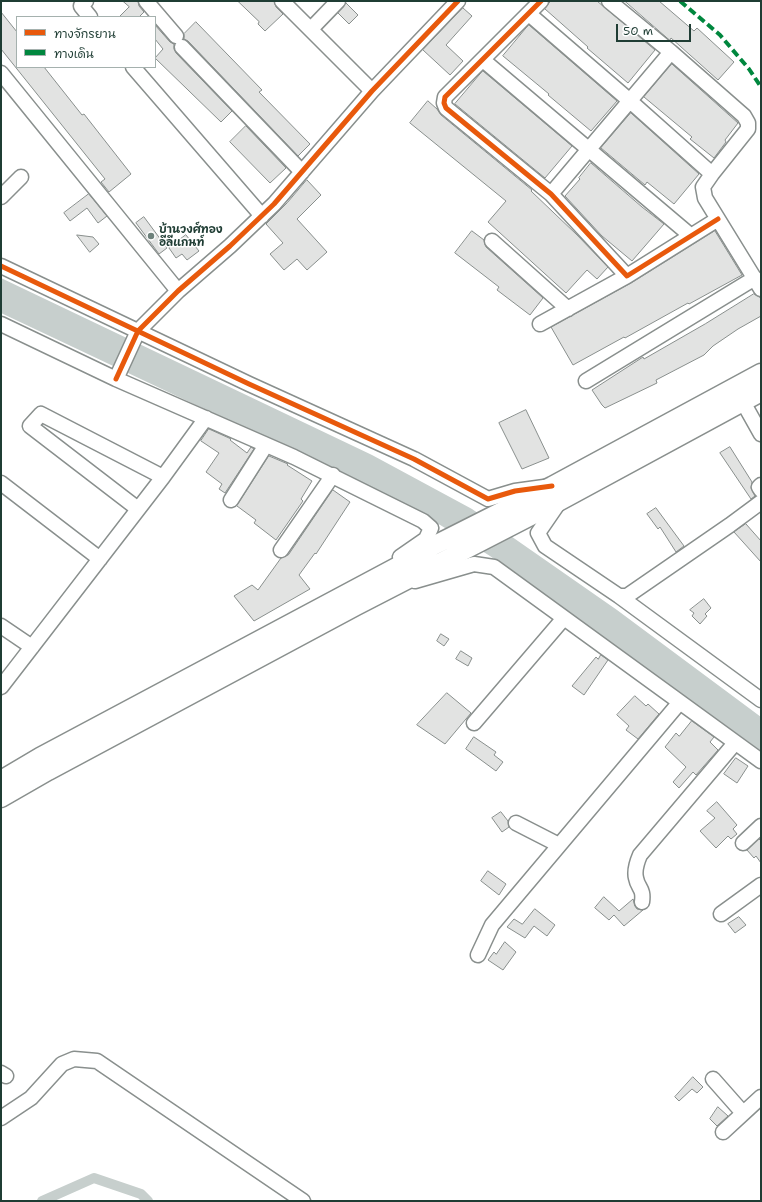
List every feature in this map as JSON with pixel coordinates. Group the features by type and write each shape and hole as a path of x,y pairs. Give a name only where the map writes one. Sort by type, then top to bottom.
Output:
{"main road":[{"path":"556,494 761,373"},
{"path":"1,780 349,593 437,554 532,505 761,392"},
{"path":"1,798 48,770 388,589 437,554"}],"street":[{"path":"86,1 81,6 89,16"},
{"path":"146,1 179,42 302,172"},
{"path":"282,1 372,91"},
{"path":"311,30 338,1"},
{"path":"116,379 138,331 178,291 262,216 372,91 458,1"},
{"path":"541,1 445,98 444,103 446,108 551,194 627,276"},
{"path":"586,381 758,284 705,198 703,187 748,129 748,123 744,116 671,52 609,1"},
{"path":"528,14 630,101 712,174"},
{"path":"551,194 671,52"},
{"path":"483,60 690,235"},
{"path":"134,68 262,216"},
{"path":"1,73 178,291"},
{"path":"1,197 21,177"},
{"path":"540,324 627,276 690,235 718,219"},
{"path":"492,241 568,309"},
{"path":"1,266 249,384 414,459 488,499 515,491 556,494 538,533 545,546 619,596 761,700"},
{"path":"1,324 116,379 333,475 423,521 431,528 426,539 349,593"},
{"path":"742,402 761,434"},
{"path":"138,509 30,426 41,414 164,476"},
{"path":"1,687 164,476 206,418"},
{"path":"231,500 266,445"},
{"path":"281,550 333,475"},
{"path":"1,483 100,559"},
{"path":"761,484 761,490"},
{"path":"619,596 627,596 761,502"},
{"path":"388,589 474,564 494,567 680,702 735,744 761,761"},
{"path":"474,724 564,618"},
{"path":"1,626 32,647"},
{"path":"478,955 492,925 680,702"},
{"path":"642,902 642,889 635,873 640,855 735,744"},
{"path":"516,823 559,845"},
{"path":"743,843 761,826"},
{"path":"721,914 761,885"},
{"path":"1,1118 30,1098 62,1064 74,1059 97,1061 303,1201"},
{"path":"713,1079 743,1113"},
{"path":"723,1132 761,1097"}],"shaded area":[{"path":"1,278 372,455 472,509 617,610 761,717 761,751 490,556 437,523 382,493 1,313"}],"building":[{"path":"123,1 138,1 139,6 144,12 140,16 120,16 129,7"},
{"path":"238,1 274,1 276,7 283,14 265,31 258,24 259,22"},
{"path":"551,1 597,1 655,50 628,83 545,9"},
{"path":"625,1 659,1 694,31 697,28 734,62 718,80 671,38 670,40"},
{"path":"346,3 358,15 349,24 338,13"},
{"path":"463,8 472,16 446,45 463,61 450,75 423,50"},
{"path":"1,12 16,31 16,68 1,49"},
{"path":"196,22 262,90 259,92 310,144 298,156 188,41 184,39 184,34"},
{"path":"529,25 617,101 591,131 503,56"},
{"path":"156,26 170,42 174,44 176,53 232,111 221,122 156,59 156,57 163,49 156,40"},
{"path":"672,64 738,123 714,158 690,139 692,137 644,97"},
{"path":"16,68 45,68 82,115 84,114 131,174 109,192 101,182 105,179"},
{"path":"483,71 572,146 545,178 455,104"},
{"path":"428,101 441,115 532,190 531,191 608,267 597,279 587,270 566,293 488,222 506,201 410,123"},
{"path":"631,113 699,174 674,204 647,182 645,185 601,148"},
{"path":"246,126 286,168 270,183 230,142"},
{"path":"591,163 664,224 632,261 602,236 565,196 580,179 579,178"},
{"path":"307,180 321,195 297,219 327,252 307,270 297,259 284,270 270,254 283,243 266,224"},
{"path":"89,194 107,216 98,223 87,208 70,221 64,213"},
{"name":"บ้านวงศ์ทอง อีลีแกนท์","path":"144,217 167,248 159,254 136,223"},
{"path":"472,231 484,240 486,247 543,298 530,315 497,290 499,287 455,253"},
{"path":"715,231 742,275 573,365 551,327 631,283"},
{"path":"77,235 93,237 99,244 90,252"},
{"path":"186,235 199,251 187,260 182,254 176,258 169,248"},
{"path":"754,294 761,298 761,316 713,346 704,355 656,380 657,383 605,408 592,390 643,357 644,359"},
{"path":"526,410 549,458 522,469 499,423"},
{"path":"209,429 231,439 230,440 247,453 251,447 254,449 225,493 219,489 222,484 206,472 219,453 201,441"},
{"path":"730,447 752,482 751,488 755,496 751,499 720,453"},
{"path":"269,456 288,464 287,465 312,481 301,499 303,501 276,540 254,523 256,520 237,506"},
{"path":"333,490 350,502 316,554 315,553 299,575 310,589 254,621 234,596 252,585 258,590 281,558 288,555"},
{"path":"656,508 684,546 676,552 660,527 658,529 647,514"},
{"path":"746,524 761,541 761,562 734,532"},
{"path":"704,599 711,608 705,614 707,616 700,624 692,616 694,613 690,610"},
{"path":"441,634 449,639 444,646 437,641"},
{"path":"461,651 472,658 468,666 456,659"},
{"path":"601,655 608,660 584,695 572,686 596,657 598,659"},
{"path":"447,693 471,713 445,744 417,725"},
{"path":"635,696 646,706 648,704 659,714 638,739 626,730 629,726 617,715"},
{"path":"692,721 714,737 710,742 718,750 696,775 693,772 679,788 673,782 686,767 665,747 676,733 679,736"},
{"path":"474,737 496,752 494,755 503,762 496,771 466,749"},
{"path":"736,758 748,766 737,783 724,774"},
{"path":"717,802 737,825 733,829 737,834 731,839 728,836 716,848 700,831 715,818 707,811"},
{"path":"501,812 508,821 509,827 502,832 492,818"},
{"path":"759,839 761,841 761,863 756,856 754,858 747,850"},
{"path":"488,871 506,884 499,895 481,881"},
{"path":"604,897 619,911 633,899 637,909 643,910 624,926 614,915 609,920 595,908"},
{"path":"535,909 555,925 547,936 534,926 525,938 507,927 514,919 522,924"},
{"path":"739,917 746,925 735,933 728,924"},
{"path":"505,942 516,952 503,970 488,960 494,952 496,954"},
{"path":"693,1077 703,1087 697,1093 692,1089 679,1101 675,1097"},
{"path":"718,1107 728,1116 717,1126 710,1119"}],"waterway":[{"path":"42,1201 94,1178 141,1194 148,1201"}],"marked path":[{"path":"680,1 720,35 749,69 761,87"}],"cycle path":[{"path":"116,379 138,331 178,291 230,246 274,204 372,91 458,1"},
{"path":"541,1 445,97 444,103 446,108 551,194 627,276 718,219"},
{"path":"1,266 249,384 414,459 488,499 515,491 552,486"}],"place":[{"name":"บ้านวงศ์ทอง อีลีแกนท์","path":"151,236"}]}
